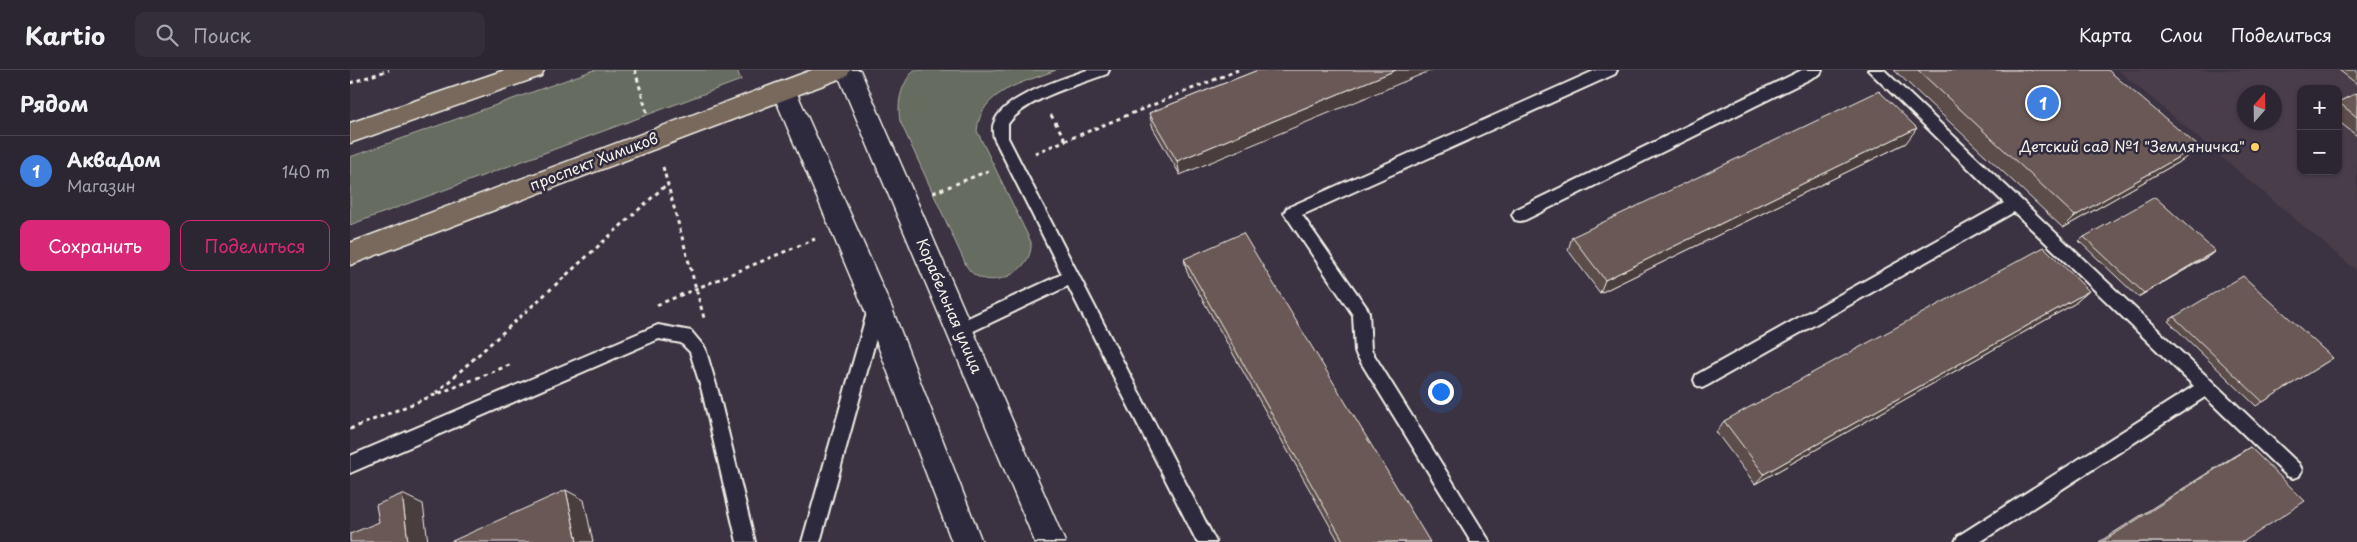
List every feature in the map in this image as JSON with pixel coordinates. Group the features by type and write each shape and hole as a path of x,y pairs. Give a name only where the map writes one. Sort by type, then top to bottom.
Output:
{"main road":[{"path":"350,134 532,70"},
{"name":"проспект Химиков","path":"350,254 654,139 779,80 838,70"},
{"name":"Корабельная улица","path":"848,70 1050,542"},
{"path":"779,80 877,306 967,542"}],"lane":[{"path":"1102,70 1025,101 1010,110 1001,123 1000,138 1207,542"},
{"path":"1481,542 1363,351 1361,313 1292,213 1610,70"},
{"path":"1520,215 1815,70"},
{"path":"1875,70 2294,470"},
{"path":"1702,380 2015,204"},
{"path":"959,330 1072,277"},
{"path":"811,542 877,306"},
{"path":"350,465 658,332 685,336 697,348 710,391 746,542"},
{"path":"1964,542 2207,387"}],"path":[{"path":"350,84 389,70"},
{"path":"635,70 696,290"},
{"path":"1066,141 1238,70"},
{"path":"434,395 667,184"}],"shaded area":[{"name":"Детский сад №1 \"Земляничка\"","path":"2118,70 2357,70 2357,271"}],"green space":[{"path":"594,70 737,70 741,80 350,225 350,157"},
{"path":"914,70 1056,70 1006,90 986,106 980,117 977,131 1031,242 1030,254 1024,264 1016,272 1006,277 994,280 983,279 974,274 966,265 900,121 899,107 901,94 906,81"}],"building":[{"path":"1258,70 1396,70 1177,161 1149,113"},
{"path":"1918,70 2108,70 2198,146 2075,216"},
{"path":"1879,91 1917,128 1605,280 1572,237"},
{"path":"2357,93 2357,117 2342,105 2342,100"},
{"path":"2155,197 2215,251 2144,293 2084,237"},
{"path":"1243,233 1430,542 1344,542 1184,259"},
{"path":"2044,247 2089,291 1764,474 1724,421"},
{"path":"2243,276 2333,358 2263,402 2174,317"},
{"path":"2250,447 2305,501 2243,542 2102,542"},
{"path":"566,490 577,542 450,542"},
{"path":"402,494 408,542 350,542 350,534 379,522 376,505"}],"place":[{"name":"АкваДом","path":"2043,103"},
{"name":"Детский сад №1 \"Земляничка\"","path":"2255,147"}]}
